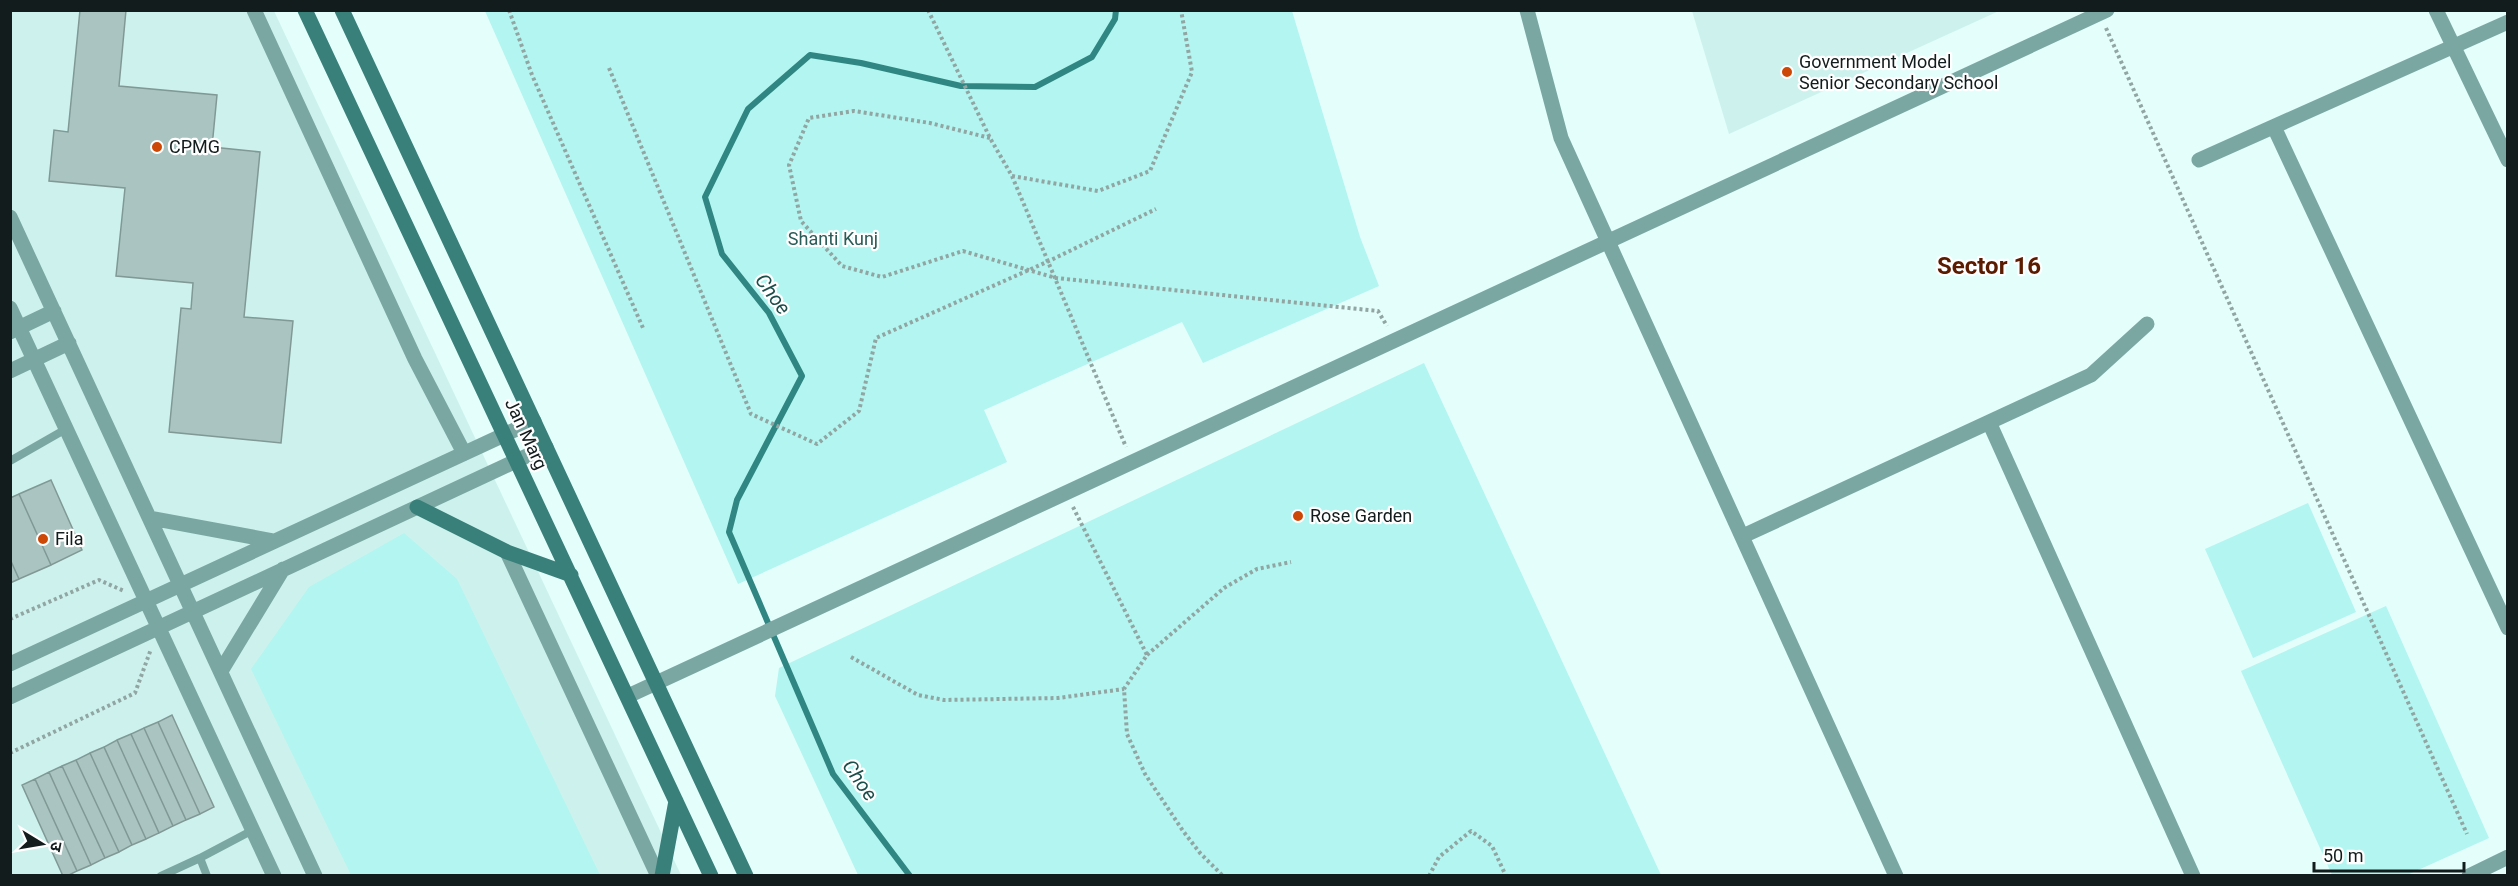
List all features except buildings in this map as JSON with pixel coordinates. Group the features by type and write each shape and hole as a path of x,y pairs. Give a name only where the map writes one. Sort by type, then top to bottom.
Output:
{"main road":[{"name":"Jan Marg","path":"305,10 711,876"},
{"name":"Jan Marg","path":"342,10 746,876"},
{"path":"417,507 507,552 571,575"},
{"path":"660,876 676,801"}],"street":[{"path":"254,10 415,359 464,453"},
{"path":"1527,10 1561,138 1896,876"},
{"path":"2436,10 2508,160"},
{"path":"628,696 2103,12"},
{"path":"2199,160 2508,22"},
{"path":"2274,127 2508,628"},
{"path":"10,217 315,876"},
{"path":"10,308 15,329 34,360 274,876"},
{"path":"15,329 54,311"},
{"path":"1743,536 2091,375 2147,324"},
{"path":"10,371 69,343"},
{"path":"10,664 534,421"},
{"path":"1989,422 2193,876"},
{"path":"10,697 546,447"},
{"path":"150,518 274,541"},
{"path":"507,552 660,876"},
{"path":"221,671 283,570"},
{"path":"2469,876 2493,870 2508,858"}],"lane":[{"path":"10,461 66,429"},
{"path":"161,876 253,831"},
{"path":"200,858 207,876"}],"path":[{"path":"509,10 532,75 643,328"},
{"path":"928,10 990,138 1012,176 1132,463"},
{"path":"1012,176 1098,191 1150,171 1192,72 1181,10"},
{"path":"2103,12 2467,834"},
{"path":"609,68 751,414 817,444 859,411 876,338 1049,261 1156,210"},
{"path":"990,138 930,123 854,111 809,118 789,165 801,221 842,266 882,277 963,251 1056,278 1378,311 1396,340"},
{"path":"1066,493 1148,655"},
{"path":"1223,876 1200,853 1183,831 1145,774 1127,734 1124,689 1148,655 1224,588 1257,569 1291,562"},
{"path":"10,619 99,580 146,601"},
{"path":"10,753 135,693 159,628"},
{"path":"851,657 918,695 944,700 1058,698 1124,689"},
{"path":"1429,876 1439,857 1471,831 1492,846 1506,876"}],"shaded area":[{"name":"Government Model Senior Secondary School","path":"1692,10 1999,11 1729,134"},
{"path":"10,11 274,11 681,875 11,875"}],"green space":[{"name":"Shanti Kunj","path":"485,11 1292,11 1360,237 1379,286 1203,363 1182,322 984,410 1007,462 738,584"},
{"name":"Rose Garden","path":"1424,363 1661,875 858,875 775,696 779,668"},
{"path":"2308,503 2356,612 2253,658 2205,549"},
{"path":"404,533 457,579 600,875 351,875 251,669 309,587"},
{"path":"2386,606 2489,838 2407,875 2332,875 2241,671"}],"waterway":[{"name":"Choe","path":"910,876 833,774 729,532 737,500 802,376 769,313 722,254 705,197 748,109 810,55 861,63 961,86 1035,87 1092,57 1115,19 1116,10"}],"place":[{"name":"Government Model Senior Secondary School","path":"1787,72"},
{"name":"CPMG","path":"157,147"},
{"name":"Rose Garden","path":"1298,516"},
{"name":"Fila","path":"43,539"}],"district":[{"name":"Sector 16","path":"1989,266"}]}
